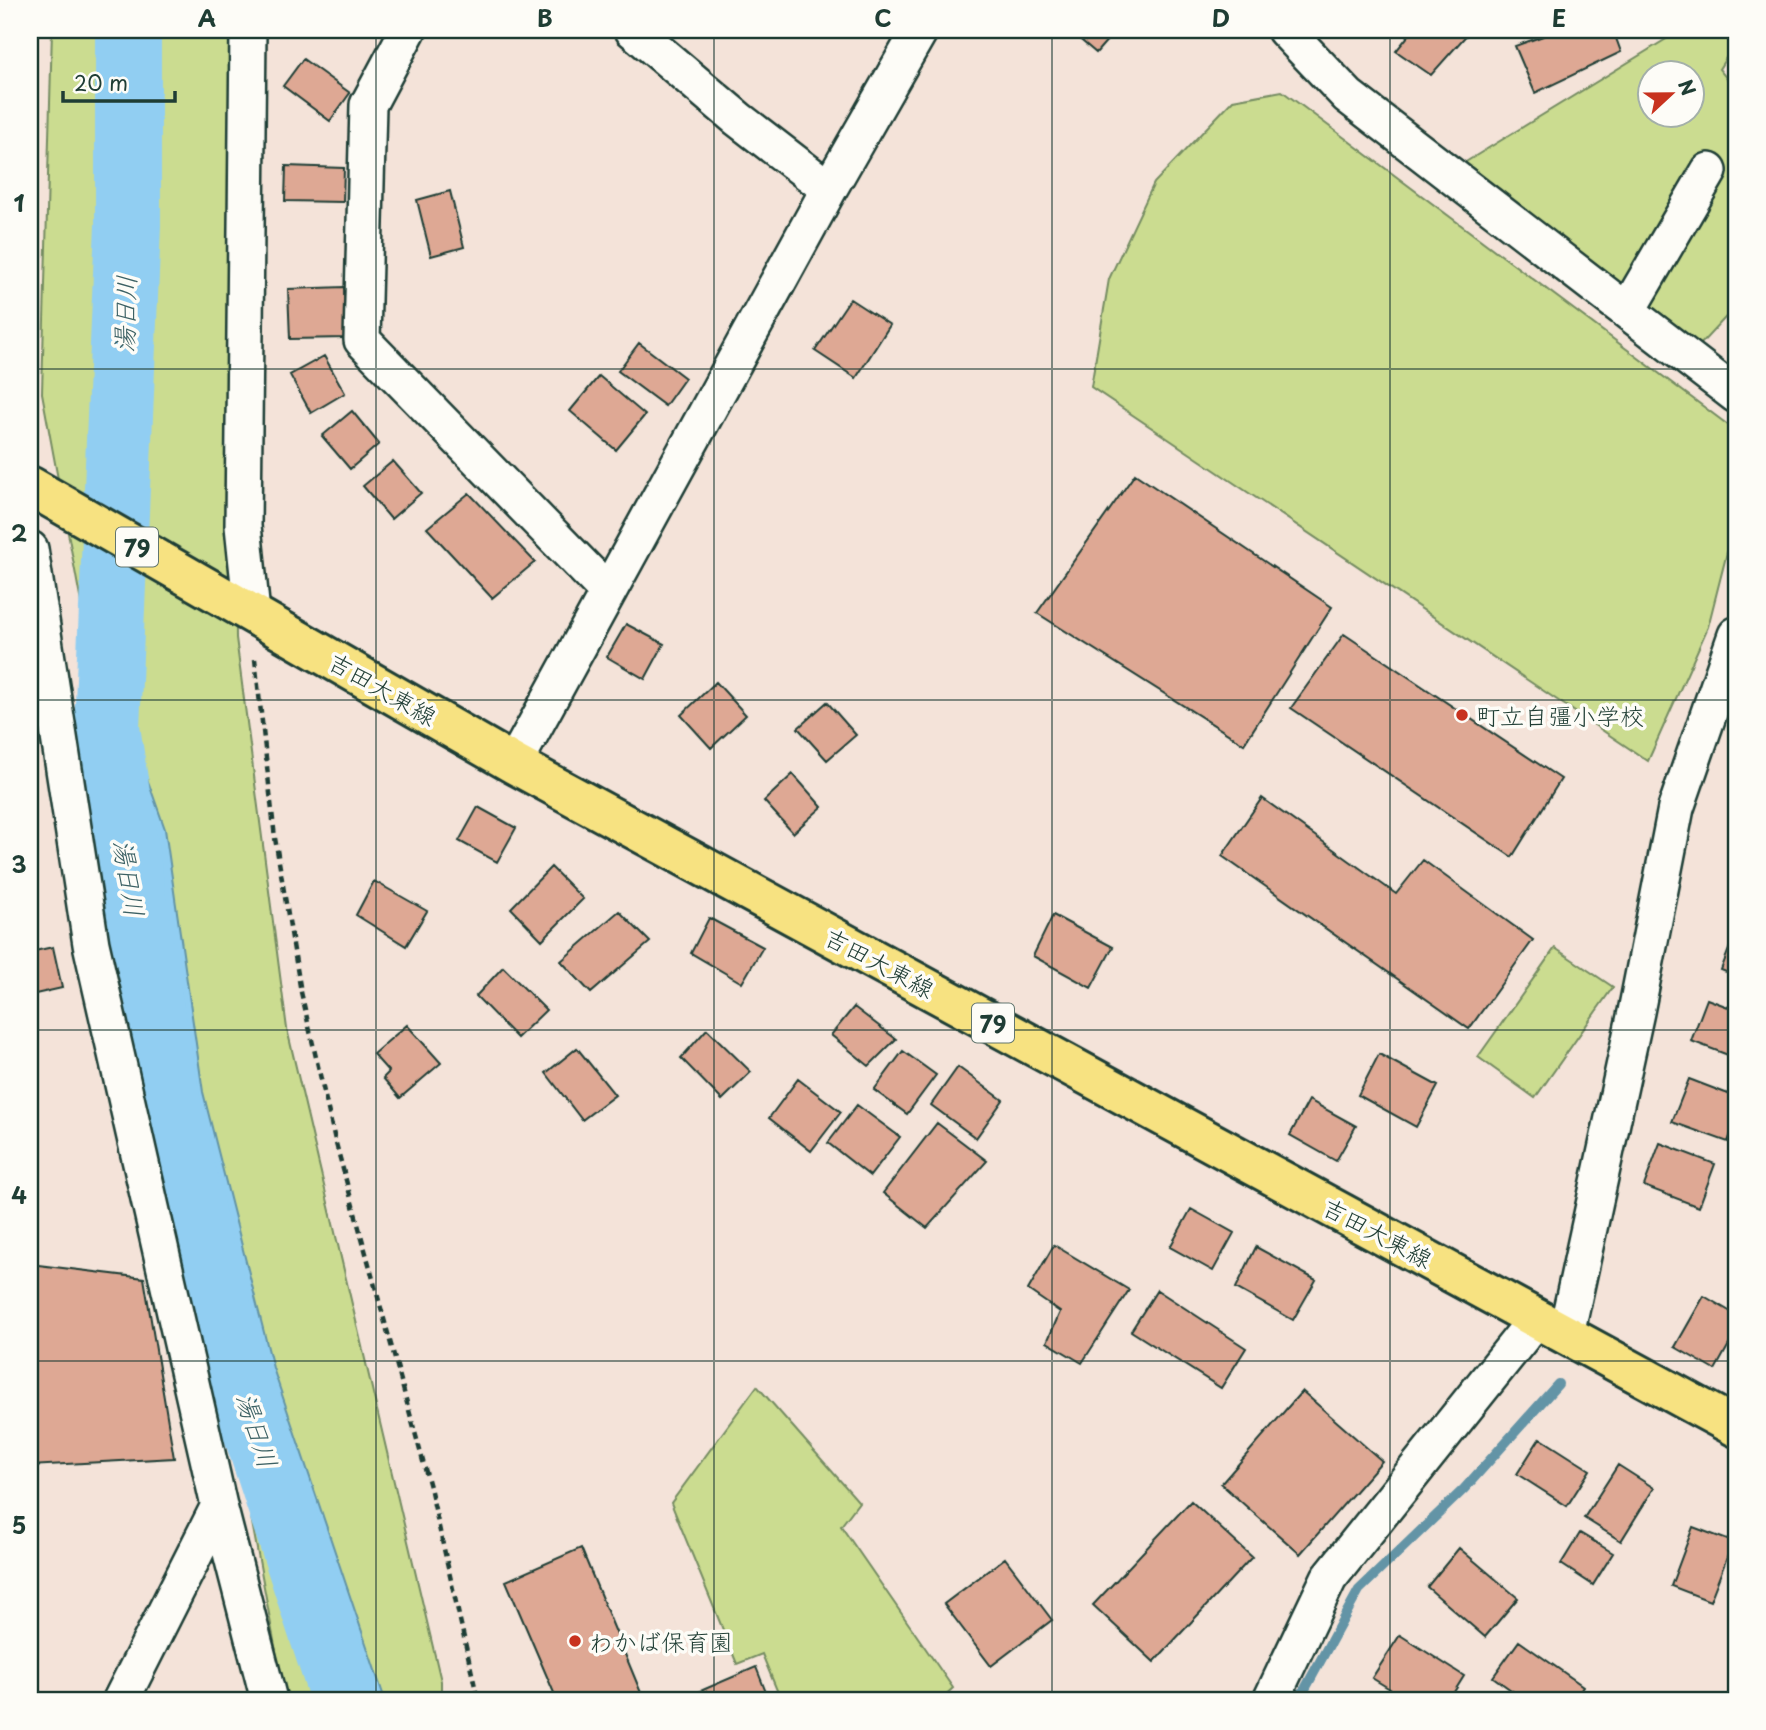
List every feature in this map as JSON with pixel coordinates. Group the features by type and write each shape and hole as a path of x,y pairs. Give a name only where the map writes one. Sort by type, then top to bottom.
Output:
{"main road":[{"name":"吉田大東線","path":"33,488 514,764 1736,1427"}],"street":[{"path":"244,608 248,30"},
{"path":"408,30 368,106 362,341 608,592"},
{"path":"633,30 738,119 829,188"},
{"path":"514,764 829,188 920,30"},
{"path":"1285,30 1348,96 1736,395"},
{"path":"1627,311 1709,171"},
{"path":"30,548 91,944 219,1506 269,1700"},
{"path":"1271,1700 1329,1578 1551,1326 1636,1012 1676,808 1736,635"},
{"path":"121,1700 219,1506"}],"path":[{"path":"244,608 301,992 335,1140 430,1487 478,1700"}],"green space":[{"path":"52,30 230,30 236,638 287,1029 441,1681 441,1700 285,1700 42,393"},
{"path":"1681,30 1736,30 1736,42 1719,69 1736,90 1736,306 1700,345 1464,163"},
{"path":"1282,91 1736,431 1736,517 1708,627 1648,761 1091,387 1109,279 1154,183 1233,100"},
{"path":"1555,948 1613,987 1535,1098 1478,1057"},
{"path":"757,1386 859,1502 841,1526 953,1688 940,1700 781,1700 762,1654 737,1664 671,1503"}],"water":[{"path":"108,692 134,742 165,829 203,1092 273,1368 385,1700 350,1700 295,1515 226,1335 145,976"}],"building":[{"path":"1069,30 1116,30 1096,53"},
{"path":"1413,30 1471,30 1431,75 1396,51"},
{"path":"1560,30 1613,30 1621,52 1535,93 1515,46"},
{"path":"303,59 350,93 330,121 283,86"},
{"path":"286,166 344,168 343,202 285,201"},
{"path":"450,191 464,247 431,256 417,200"},
{"path":"344,287 346,338 290,339 288,289"},
{"path":"850,299 890,325 856,378 815,351"},
{"path":"639,343 685,378 665,406 618,371"},
{"path":"324,356 345,393 311,413 290,375"},
{"path":"599,376 645,415 616,450 570,411"},
{"path":"352,411 379,444 350,469 322,436"},
{"path":"393,461 421,493 391,519 363,486"},
{"path":"1135,474 1332,607 1244,744 1037,613"},
{"path":"469,493 535,562 492,598 427,528"},
{"path":"626,624 664,644 645,679 607,657"},
{"path":"1344,634 1561,779 1512,857 1291,708"},
{"path":"716,682 746,715 711,748 681,715"},
{"path":"827,702 856,735 827,760 798,728"},
{"path":"793,774 822,807 793,833 764,801"},
{"path":"1262,798 1396,894 1423,860 1533,940 1469,1029 1222,856"},
{"path":"478,807 516,828 497,862 459,841"},
{"path":"551,867 583,899 542,940 511,908"},
{"path":"374,881 427,911 406,946 356,915"},
{"path":"619,911 650,942 591,993 561,961"},
{"path":"1053,915 1113,947 1091,988 1033,956"},
{"path":"709,918 763,947 742,983 691,953"},
{"path":"1736,931 1736,976 1721,970"},
{"path":"53,947 62,988 31,995 30,952"},
{"path":"503,967 546,1010 517,1038 476,996"},
{"path":"1707,999 1736,1010 1736,1058 1691,1041"},
{"path":"854,1007 896,1039 869,1066 831,1035"},
{"path":"407,1025 441,1063 400,1098 383,1078 389,1072 373,1054"},
{"path":"707,1029 751,1072 722,1100 681,1058"},
{"path":"577,1048 615,1095 582,1120 546,1073"},
{"path":"903,1051 936,1075 907,1114 874,1090"},
{"path":"1379,1054 1438,1086 1416,1127 1358,1095"},
{"path":"958,1067 1003,1100 976,1138 931,1105"},
{"path":"798,1079 841,1112 811,1151 769,1118"},
{"path":"1689,1079 1736,1097 1736,1119 1728,1142 1672,1122"},
{"path":"1309,1100 1356,1126 1336,1161 1290,1135"},
{"path":"857,1105 900,1137 870,1176 828,1143"},
{"path":"937,1123 987,1161 927,1228 883,1193"},
{"path":"1660,1143 1715,1164 1699,1207 1644,1186"},
{"path":"1191,1209 1234,1233 1213,1271 1170,1247"},
{"path":"1054,1245 1129,1290 1082,1363 1047,1342 1060,1312 1028,1290"},
{"path":"1256,1247 1316,1280 1293,1320 1236,1288"},
{"path":"30,1264 144,1278 174,1458 30,1466"},
{"path":"1157,1290 1246,1348 1221,1388 1131,1331"},
{"path":"1704,1296 1736,1315 1736,1332 1715,1370 1675,1347"},
{"path":"1302,1391 1382,1461 1300,1554 1221,1484"},
{"path":"1540,1438 1590,1470 1567,1506 1517,1474"},
{"path":"1618,1465 1654,1488 1621,1541 1584,1518"},
{"path":"1191,1501 1252,1557 1154,1662 1093,1605"},
{"path":"1693,1527 1733,1542 1710,1601 1671,1586"},
{"path":"1580,1533 1613,1553 1593,1585 1561,1564"},
{"name":"わかば保育園","path":"581,1548 644,1700 557,1700 506,1581"},
{"path":"1459,1548 1518,1598 1485,1637 1427,1587"},
{"path":"1005,1558 1052,1620 991,1666 944,1604"},
{"path":"1400,1635 1464,1676 1449,1700 1408,1700 1372,1678"},
{"path":"1519,1641 1583,1686 1573,1700 1525,1700 1493,1677"},
{"name":"わかば保育園","path":"756,1667 769,1700 694,1700 691,1695"}],"waterway":[{"name":"湯日川","path":"128,30 128,225 107,728 145,976 168,1104 198,1240 252,1419 344,1700"},
{"path":"1299,1700 1359,1590 1464,1489 1558,1384"}],"place":[{"name":"町立自彊小学校","path":"1462,715"},
{"name":"わかば保育園","path":"575,1641"}]}
